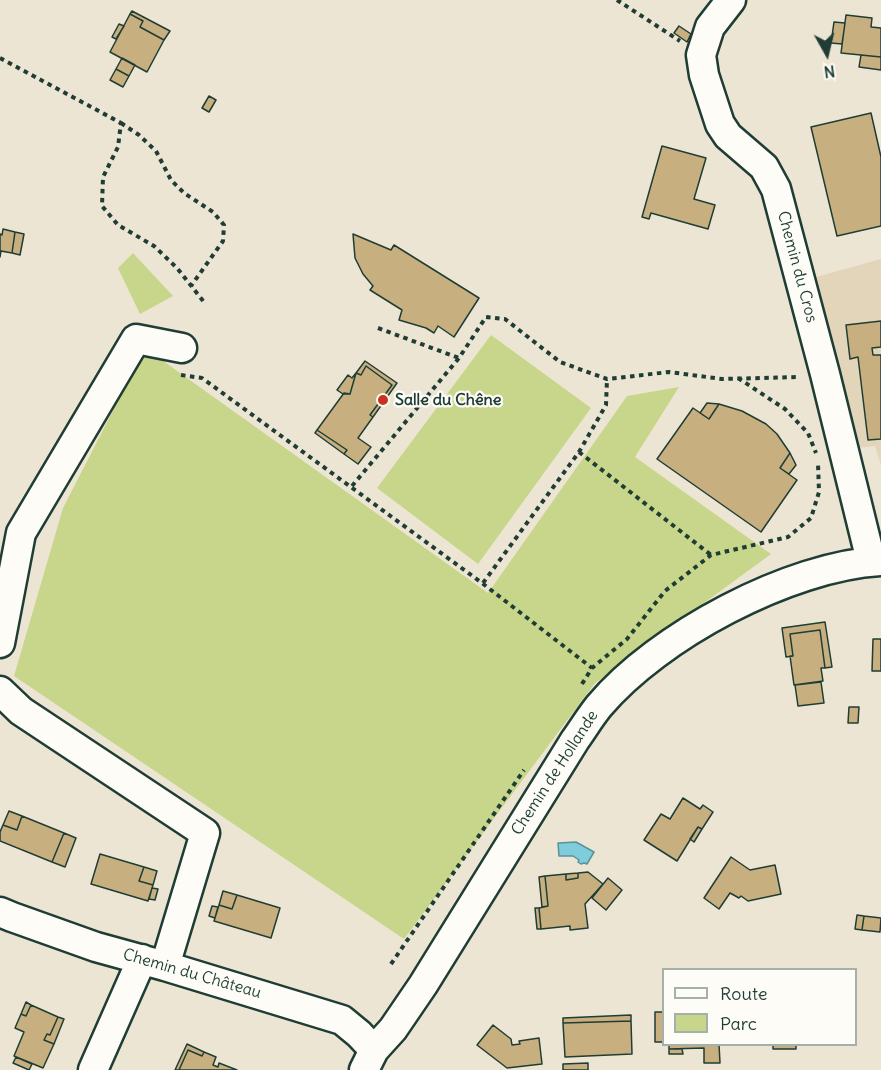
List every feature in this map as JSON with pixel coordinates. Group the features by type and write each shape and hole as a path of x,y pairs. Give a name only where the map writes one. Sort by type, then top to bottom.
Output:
{"street":[{"name":"Chemin du Cros","path":"731,0 710,27 701,55 704,75 720,124 729,136 764,167 776,189 876,561"},
{"path":"0,643 21,533 136,339 180,361"},
{"name":"Chemin de Hollande","path":"369,1060 423,985 575,740 600,706 628,677 657,653 740,602 830,569 876,561"},
{"path":"0,691 21,711 205,833 154,962 93,1070"},
{"name":"Chemin du Château","path":"0,912 96,947 154,962 342,1020 359,1034 369,1060"}],"path":[{"path":"617,0 701,55"},
{"path":"0,58 139,135 156,151 171,180 184,194 213,212 224,225 223,241 191,286"},
{"path":"121,123 118,147 103,177 102,207 118,225 154,246 177,268 204,302"},
{"path":"352,486 459,358 486,317 505,319 560,362 607,379 669,372 722,379 806,377 825,374"},
{"path":"378,328 459,358"},
{"path":"180,361 352,486 592,668"},
{"path":"482,583 579,452 606,405 607,379"},
{"path":"579,452 711,555"}],"shaded area":[{"path":"881,259 881,465 875,446 856,448 816,277"}],"green space":[{"path":"133,253 173,296 140,314 118,268"},
{"path":"491,335 591,408 478,564 377,488"},
{"path":"145,348 488,593 627,396 679,387 635,457 771,554 595,683 404,939 14,676 63,508"}],"water":[{"path":"576,842 594,852 587,864 581,864 573,856 559,856 558,843"}],"building":[{"path":"132,11 170,31 164,40 140,27 143,21 130,14"},
{"path":"130,14 143,21 140,27 164,40 147,72 110,52"},
{"path":"846,15 872,18 871,27 881,28 881,57 841,53"},
{"path":"834,22 845,23 842,44 831,43"},
{"path":"119,24 124,26 116,39 112,37"},
{"path":"679,26 691,34 687,42 674,33"},
{"path":"861,55 881,57 881,70 859,67"},
{"path":"122,58 135,65 129,76 116,69"},
{"path":"116,69 129,76 123,87 110,80"},
{"path":"209,96 216,100 209,112 202,108"},
{"path":"871,113 881,157 881,226 837,236 811,127"},
{"path":"662,146 706,158 694,199 715,205 708,229 651,213 649,219 642,217"},
{"path":"3,229 15,232 12,253 1,251 0,257 0,234 2,235"},
{"path":"15,232 24,234 20,255 12,253"},
{"path":"353,234 391,250 394,245 479,298 454,337 438,326 434,333 426,328 399,320 402,310 370,290 373,286 363,274 355,258"},
{"path":"881,321 881,347 872,348 873,355 881,355 881,439 868,440 858,357 850,359 846,325"},
{"name":"Salle du Chêne","path":"365,361 397,383 373,417 370,415 392,385 366,366 361,375 356,373"},
{"path":"366,366 392,385 370,415 373,417 358,438 371,447 358,464 344,454 347,450 317,430 344,393 350,394 356,373 361,375"},
{"path":"356,373 350,394 343,394 337,390 348,375 352,378"},
{"path":"707,403 719,404 709,419 700,413"},
{"path":"719,404 742,411 766,424 777,434 790,453 780,468 797,480 761,532 657,459 693,408 709,419"},
{"path":"317,430 347,450 344,454 315,433"},
{"path":"790,453 796,465 789,474 780,468"},
{"path":"825,622 832,667 825,668 820,630 790,634 793,656 786,657 782,628"},
{"path":"820,630 825,668 821,668 823,681 794,685 790,634"},
{"path":"873,639 881,639 881,671 872,671"},
{"path":"821,682 824,703 798,706 795,685"},
{"path":"849,707 859,707 858,723 848,723"},
{"path":"683,798 700,809 703,805 713,812 702,829 698,827 677,861 644,840 661,814 670,819"},
{"path":"9,811 22,816 17,830 3,825"},
{"path":"22,816 64,833 52,862 0,841 3,825 17,830"},
{"path":"698,827 702,829 694,842 690,839"},
{"path":"64,833 76,838 65,867 52,862"},
{"path":"100,854 144,867 139,881 153,885 148,901 91,884"},
{"path":"731,857 750,870 775,865 781,894 748,901 730,893 719,909 704,898"},
{"path":"144,867 157,871 153,885 139,881"},
{"path":"588,872 603,884 585,904 588,928 570,930 570,926 541,929 539,908 548,906 545,876 566,874 566,880 578,878 578,873"},
{"path":"578,873 578,878 566,880 566,874"},
{"path":"545,876 548,906 542,907 539,877"},
{"path":"608,878 622,890 606,910 592,898"},
{"path":"152,888 158,889 155,900 149,899"},
{"path":"223,891 237,895 232,909 219,905"},
{"path":"237,895 280,908 271,938 214,921 219,905 232,909"},
{"path":"212,906 218,907 215,918 209,916"},
{"path":"535,908 539,908 541,929 537,929"},
{"path":"857,915 864,916 862,930 855,929"},
{"path":"864,916 881,918 880,932 862,930"},
{"path":"26,1002 31,1005 26,1016 21,1014"},
{"path":"31,1005 58,1017 50,1035 47,1034 44,1040 54,1044 43,1068 14,1056 24,1032 15,1028 21,1014 26,1016"},
{"path":"655,1012 662,1012 662,1042 655,1042"},
{"path":"631,1015 631,1021 563,1023 563,1018"},
{"path":"58,1017 64,1019 54,1044 44,1040 47,1034 50,1035"},
{"path":"631,1021 632,1054 565,1057 563,1023"},
{"path":"493,1025 511,1039 512,1045 520,1044 519,1041 539,1038 542,1064 507,1068 477,1045"},
{"path":"187,1044 204,1052 202,1056 188,1050 179,1070 175,1070"},
{"path":"669,1046 719,1046 720,1063 704,1063 704,1048 669,1049"},
{"path":"773,1046 796,1046 796,1049 773,1049"},
{"path":"669,1049 682,1049 683,1054 669,1054"},
{"path":"188,1050 202,1056 204,1052 216,1057 213,1065 218,1067 219,1063 237,1070 179,1070"},
{"path":"16,1057 32,1064 29,1070 13,1063"},
{"path":"588,1063 588,1070 563,1070 563,1064"}],"place":[{"name":"Salle du Chêne","path":"383,400"}]}
